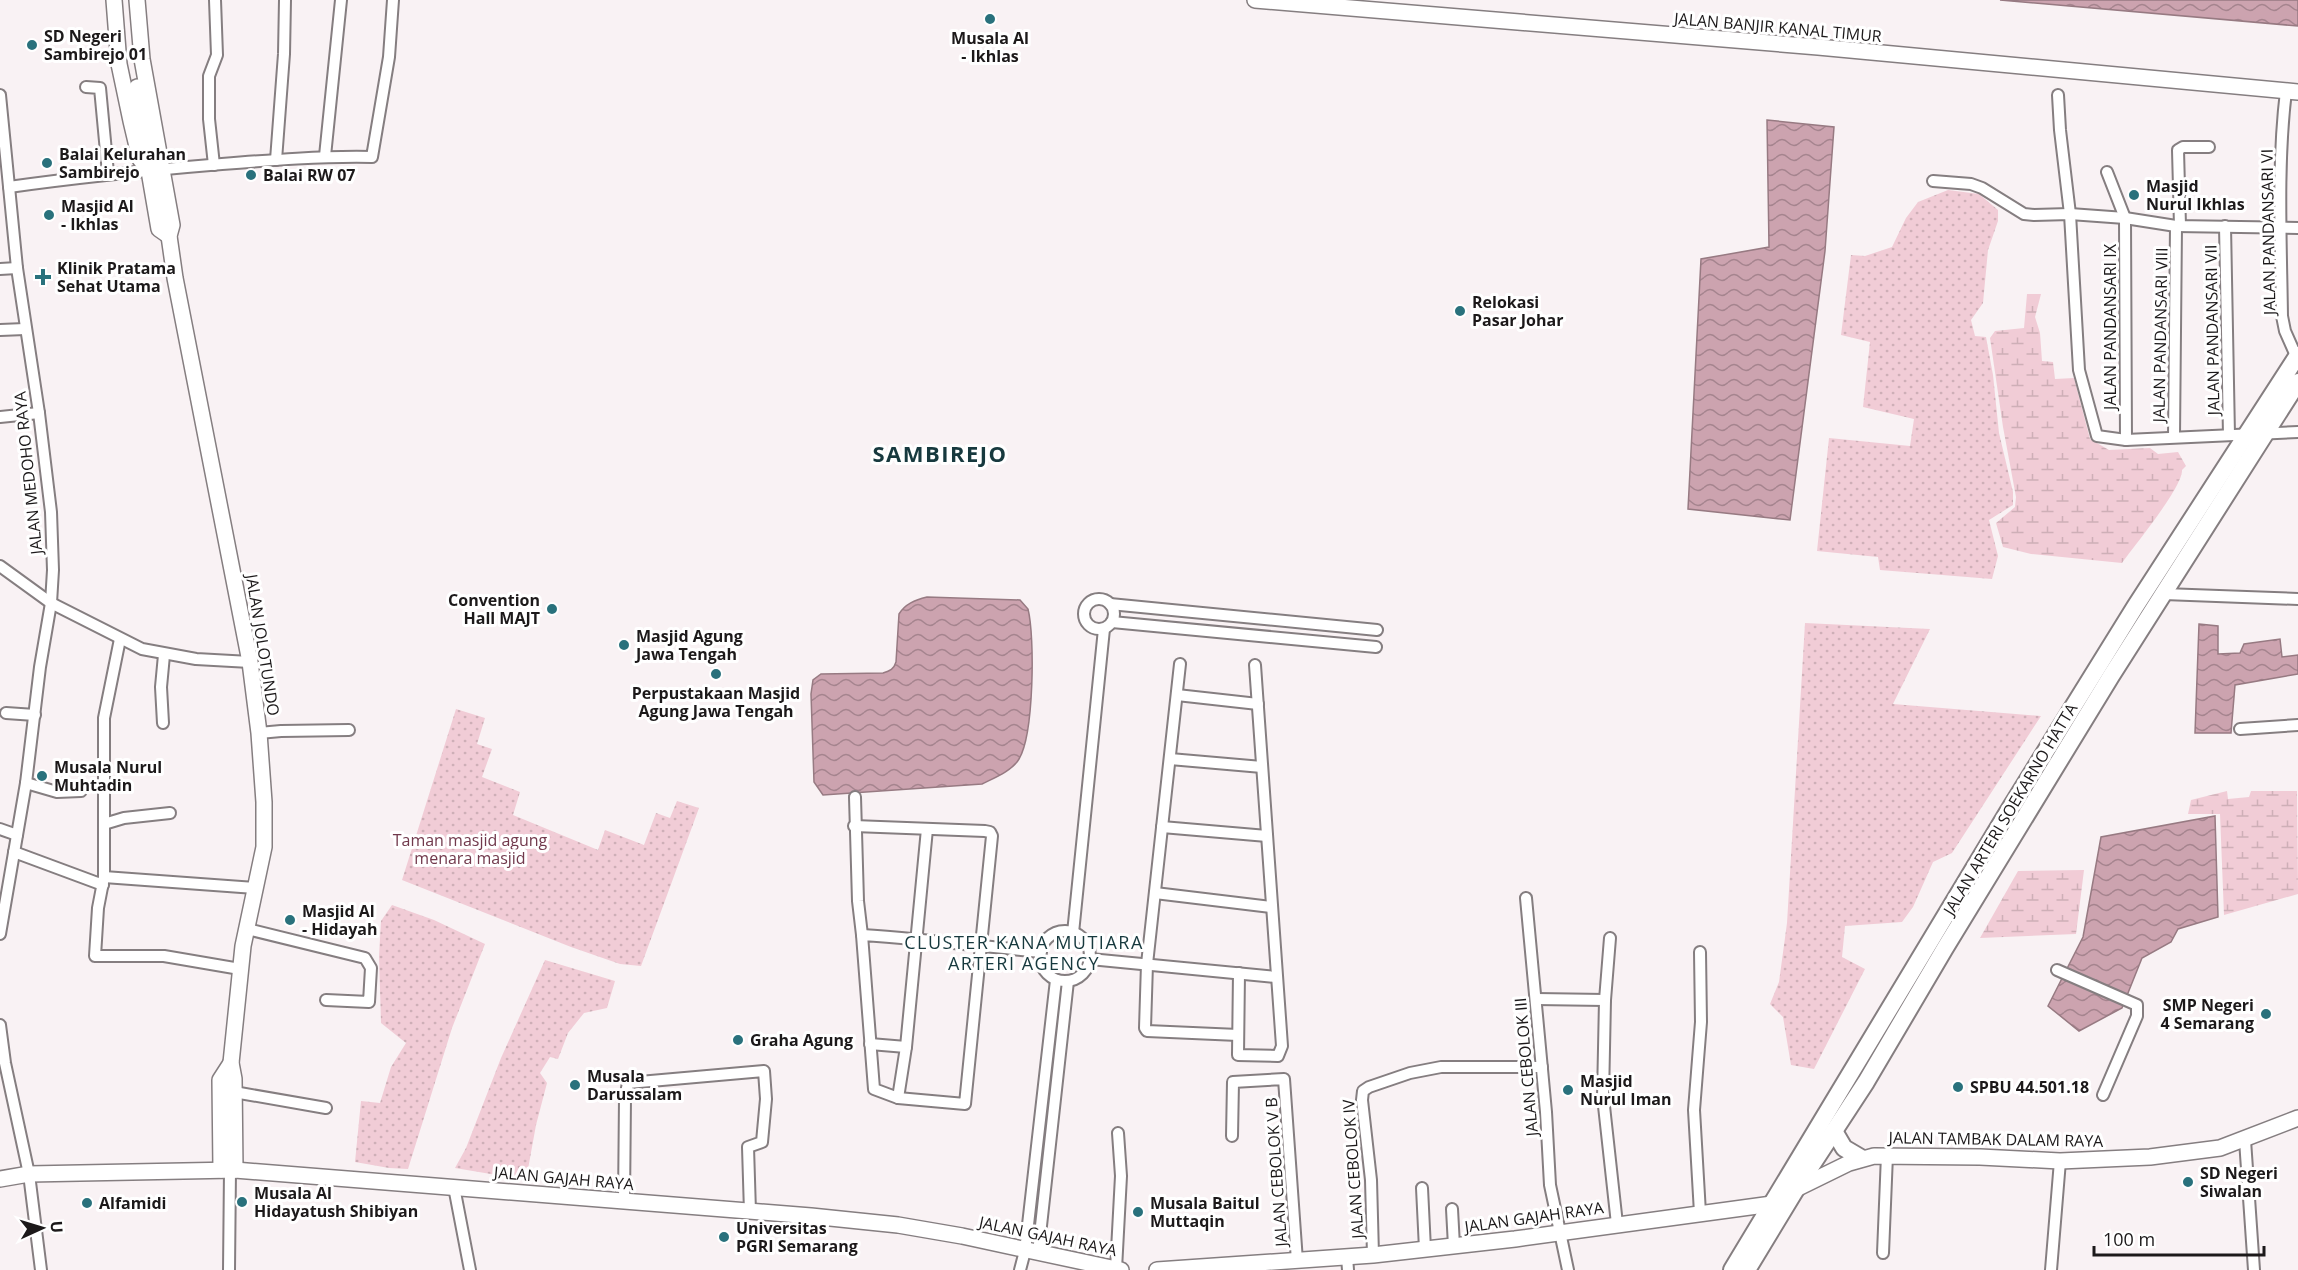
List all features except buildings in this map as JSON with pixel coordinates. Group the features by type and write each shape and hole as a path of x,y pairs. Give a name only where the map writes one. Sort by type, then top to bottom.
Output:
{"main road":[{"path":"114,0 119,64 130,121 140,159 156,169"},
{"path":"129,0 134,71 156,169"},
{"path":"137,0 156,169"},
{"name":"JALAN BANJIR KANAL TIMUR","path":"1255,0 1818,47 2292,91"},
{"name":"JALAN JOLOTUNDO","path":"156,169 159,229 169,236 175,278 250,662 259,734 264,847 240,969 231,1063 234,1092 229,1170"},
{"name":"JALAN ARTERI SOEKARNO HATTA","path":"1732,1270 2045,752 2135,607 2297,357"},
{"name":"JALAN ARTERI SOEKARNO HATTA","path":"1747,1270 1796,1189 1866,1082 2037,795 2298,382"},
{"name":"JALAN JOLOTUNDO","path":"229,1170 220,1080 231,1063"},
{"name":"JALAN TAMBAK DALAM RAYA","path":"1772,1204 1796,1189 1861,1158 1887,1155 2060,1161 2150,1157 2220,1148 2298,1118"},
{"path":"1834,1131 1844,1148 1861,1158"},
{"name":"JALAN GAJAH RAYA","path":"0,1179 29,1174 229,1170 454,1187 898,1225 962,1236 1121,1270"},
{"name":"JALAN GAJAH RAYA","path":"1157,1270 1297,1261 1347,1264 1373,1255 1560,1233 1772,1204"}],"street":[{"path":"214,0 217,55 209,76 209,119 214,165"},
{"path":"276,160 284,54 285,0"},
{"path":"325,156 341,0"},
{"path":"9,187 108,173 156,169 325,156 372,157 389,57 393,0"},
{"path":"86,87 100,88 108,173"},
{"name":"JALAN PANDANSARI VI","path":"2292,91 2284,112 2280,229 2282,316 2285,331 2297,357"},
{"name":"JALAN MEDOHO RAYA","path":"0,95 3,149 9,187 5,207 39,413 51,512 51,603 40,667 26,783 0,934"},
{"path":"2058,95 2070,214 2081,381 2097,436 2126,440 2174,437"},
{"path":"1933,181 1978,186 2024,214 2070,214 2125,218 2178,226 2178,150 2183,147 2209,147"},
{"path":"2107,172 2125,218"},
{"name":"JALAN PANDANSARI IX","path":"2125,218 2126,440"},
{"name":"JALAN PANDANSARI VIII","path":"2225,226 2178,226 2174,437 2229,435"},
{"name":"JALAN PANDANSARI VII","path":"2298,228 2225,226 2229,435 2298,432"},
{"path":"0,269 16,268"},
{"path":"0,330 25,329"},
{"path":"0,417 39,413"},
{"path":"0,566 51,603 142,649 164,655 250,662"},
{"path":"2164,594 2298,599"},
{"path":"1376,647 1108,626 1095,629 1087,624 1083,610 1093,600 1102,599 1110,604 1377,630"},
{"path":"1073,933 1108,626 1114,613 1110,604"},
{"path":"120,639 104,718 103,881 98,908 95,957 164,956 240,969"},
{"path":"163,723 161,687 164,655"},
{"path":"1180,664 1147,964 1145,1028 1147,1031 1238,1035"},
{"path":"1239,974 1238,1055 1278,1056 1282,1046 1255,665"},
{"path":"1177,696 1258,704"},
{"path":"6,713 35,715"},
{"path":"2240,729 2298,725"},
{"path":"259,734 281,731 349,730"},
{"path":"1170,759 1262,767"},
{"path":"26,783 57,792 81,791"},
{"path":"854,826 985,831 990,832 992,836 965,1104 898,1098 874,1089 858,901 854,826 855,797"},
{"path":"104,824 124,818 170,813"},
{"path":"1162,827 1267,836"},
{"path":"0,829 17,835"},
{"path":"898,1098 906,1047 927,829"},
{"path":"14,852 103,881 255,888"},
{"path":"1155,893 1271,907"},
{"name":"JALAN CEBOLOK III","path":"1526,898 1542,1067 1550,1185 1568,1270"},
{"path":"247,929 365,958 371,968 371,1000 369,1002 326,1000"},
{"path":"1073,933 1086,943 1090,959 1083,974 1062,981 1044,969 1041,952 1043,945 1053,935 1073,933"},
{"path":"862,935 1041,952"},
{"path":"1610,938 1605,1000 1603,1097 1617,1224"},
{"path":"1700,952 1701,1022 1694,1110 1700,1213"},
{"path":"1090,959 1276,977"},
{"path":"2057,970 2137,1005 2137,1016 2103,1095"},
{"path":"1031,1252 1032,1183 1062,981"},
{"path":"1020,1270 1031,1252 1047,1184 1062,981"},
{"path":"1536,999 1605,1000"},
{"path":"0,1025 29,1174 41,1270"},
{"path":"870,1044 906,1047"},
{"name":"JALAN CEBOLOK IV","path":"1373,1255 1371,1180 1362,1100 1363,1091 1410,1073 1441,1067 1542,1067"},
{"path":"624,1202 625,1098 628,1083 764,1071 766,1112 762,1142 748,1147 750,1212"},
{"name":"JALAN CEBOLOK V B","path":"1232,1136 1233,1082 1284,1079 1297,1261"},
{"path":"234,1092 326,1108"},
{"path":"1116,1269 1121,1176 1118,1133"},
{"path":"2245,1140 2254,1270"},
{"path":"1883,1253 1887,1155"},
{"path":"2051,1270 2060,1161"},
{"path":"229,1170 229,1270"},
{"path":"1032,1183 1047,1184"},
{"path":"454,1187 469,1270"},
{"path":"1422,1188 1425,1249"},
{"path":"1452,1209 1454,1246"}],"green space":[{"path":"1948,190 1979,194 1998,210 1998,221 1988,250 1983,303 1971,320 1975,336 1986,337 1993,375 1999,433 2013,492 2013,505 1989,520 1998,556 1992,579 1880,570 1878,557 1817,551 1829,438 1910,446 1914,419 1863,407 1870,342 1841,335 1851,255 1865,256 1892,247 1906,218 1918,202"},
{"path":"2027,294 2041,294 2035,317 2040,333 2042,361 2053,362 2055,379 2074,378 2090,439 2109,450 2150,448 2158,454 2178,452 2186,466 2167,502 2122,563 2031,554 2003,547 1996,523 2015,507 2016,497 1990,338 1995,331 2024,328"},
{"path":"1805,623 1930,629 1893,704 2041,716 1952,853 1933,862 1913,907 1902,922 1845,926 1842,957 1865,969 1814,1069 1791,1065 1783,1017 1770,1004 1779,982 1787,923"},
{"name":"Taman masjid agung menara masjid","path":"456,709 485,718 477,744 492,749 482,777 520,792 513,815 598,850 605,830 644,845 656,813 670,818 677,801 699,808 641,966 620,964 571,947 402,880"},
{"path":"2227,791 2228,799 2249,797 2251,791 2297,791 2298,894 2224,915 2220,814 2188,814 2191,800"},
{"path":"2084,870 2076,934 1980,938 2018,871"},
{"path":"392,905 434,920 485,944 452,1028 408,1169 355,1162 361,1101 380,1103 391,1067 406,1043 381,1023 379,956 381,921"},
{"path":"545,960 615,981 607,1008 584,1013 568,1033 558,1059 550,1057 540,1073 547,1083 536,1125 526,1180 455,1168 466,1148 501,1058"}],"water":[{"path":"2000,0 2298,0 2298,26"},
{"path":"1767,120 1834,127 1825,251 1790,520 1688,509 1701,259 1769,247"},
{"path":"927,597 1020,600 1028,609 1032,641 1032,685 1028,729 1019,759 1007,771 982,784 823,795 814,782 811,694 813,680 821,674 883,673 891,669 896,662 899,614 911,603"},
{"path":"2199,624 2218,626 2218,654 2240,653 2244,644 2280,639 2282,657 2298,655 2298,674 2235,685 2231,733 2195,733"},
{"path":"2215,816 2218,917 2178,929 2171,942 2142,958 2122,1008 2079,1031 2048,1006 2083,937 2101,837"}],"place":[{"name":"Musala Al - Ikhlas","path":"990,19"},
{"name":"SD Negeri Sambirejo 01","path":"32,45"},
{"name":"Balai Kelurahan Sambirejo","path":"47,163"},
{"name":"Balai RW 07","path":"251,175"},
{"name":"Masjid Nurul Ikhlas","path":"2134,195"},
{"name":"Masjid Al - Ikhlas","path":"49,215"},
{"name":"Klinik Pratama Sehat Utama","path":"43,277"},
{"name":"Relokasi Pasar Johar","path":"1460,311"},
{"name":"Convention Hall MAJT","path":"552,609"},
{"name":"Masjid Agung Jawa Tengah","path":"624,645"},
{"name":"Perpustakaan Masjid Agung Jawa Tengah","path":"716,674"},
{"name":"Musala Nurul Muhtadin","path":"42,776"},
{"name":"Masjid Al - Hidayah","path":"290,920"},
{"name":"SMP Negeri 4 Semarang","path":"2266,1014"},
{"name":"Graha Agung","path":"738,1040"},
{"name":"Musala Darussalam","path":"575,1085"},
{"name":"SPBU 44.501.18","path":"1958,1087"},
{"name":"Masjid Nurul Iman","path":"1568,1090"},
{"name":"SD Negeri Siwalan","path":"2188,1182"},
{"name":"Musala Al Hidayatush Shibiyan","path":"242,1202"},
{"name":"Alfamidi","path":"87,1203"},
{"name":"Musala Baitul Muttaqin","path":"1138,1212"},
{"name":"Universitas PGRI Semarang","path":"724,1237"}],"district":[{"name":"SAMBIREJO","path":"940,453"},
{"name":"CLUSTER KANA MUTIARA ARTERI AGENCY","path":"1024,952"}]}
